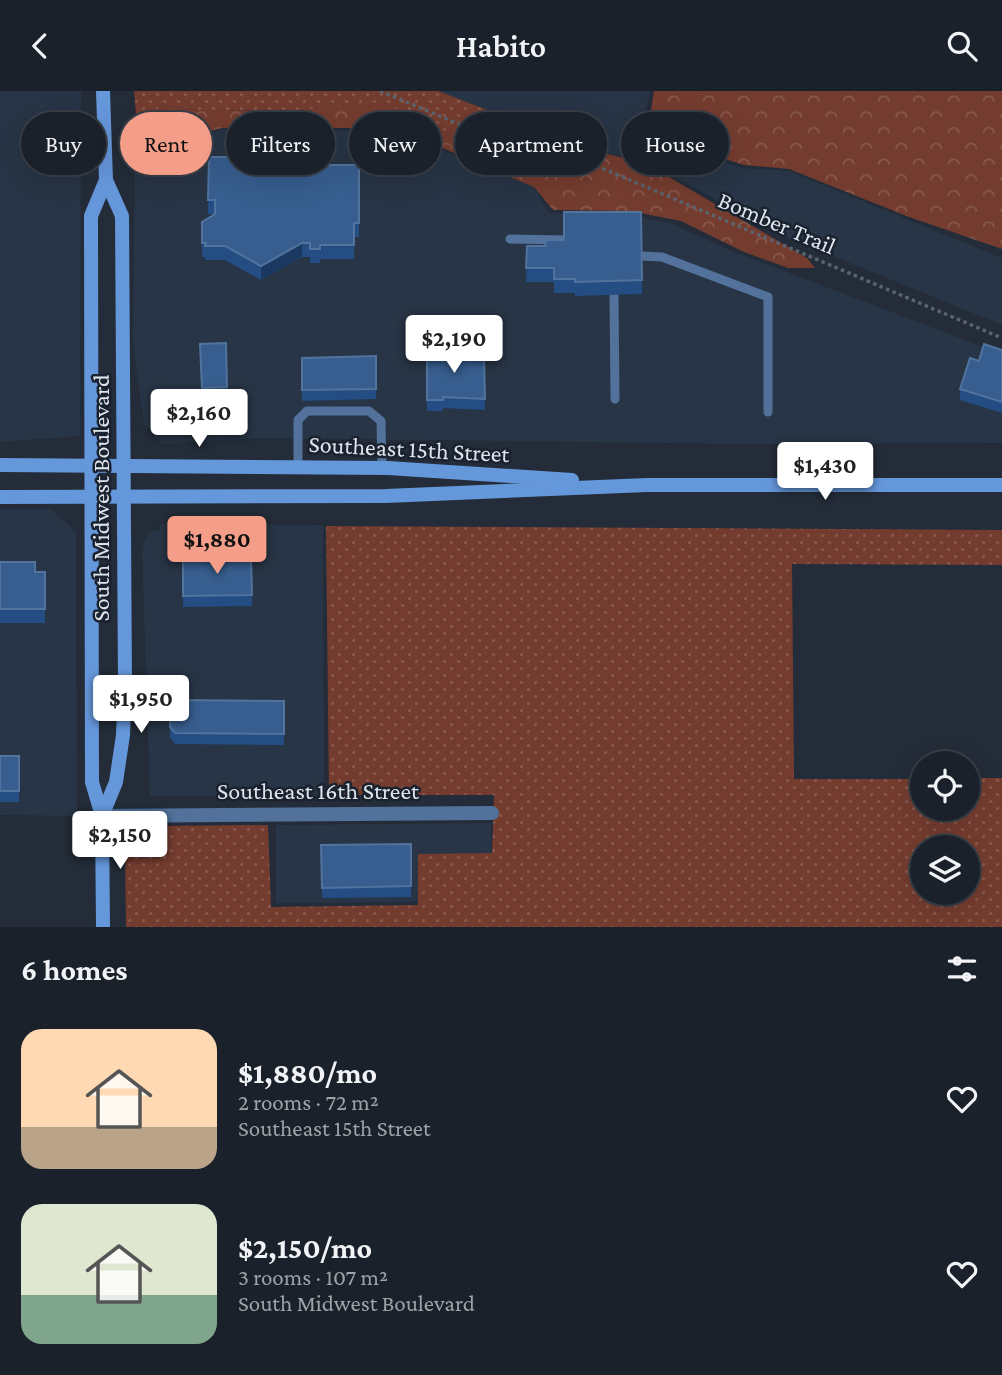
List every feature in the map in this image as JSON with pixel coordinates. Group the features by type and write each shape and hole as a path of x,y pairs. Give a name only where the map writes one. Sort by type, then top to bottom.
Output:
{"main road":[{"name":"South Midwest Boulevard","path":"102,816 116,782 123,736 124,496 121,216 106,180 103,91"},
{"name":"South Midwest Boulevard","path":"103,927 102,816 92,782 91,216 106,180"},
{"name":"Southeast 15th Street","path":"0,465 382,468 647,485"},
{"name":"Southeast 15th Street","path":"0,497 386,496 647,485 1002,485"}],"street":[{"name":"Southeast 16th Street","path":"102,816 492,813"}],"lane":[{"path":"510,239 564,240"},
{"path":"642,256 662,257 768,297 768,412"},
{"path":"614,295 615,400"},
{"path":"298,467 298,420 307,411 369,411 381,421 382,468"}],"path":[{"name":"Bomber Trail","path":"380,91 555,165 592,164 1002,338"}],"shaded area":[{"path":"0,91 81,91 81,112 21,112 21,175 81,175 80,436 0,442"},
{"path":"438,91 650,92 646,112 621,112 621,156 607,153 607,112 492,112"},
{"path":"226,129 226,175 335,175 335,130 349,130 349,175 441,175 441,150 455,155 455,175 504,175 534,187 549,213 629,215 670,223 732,251 1002,354 1002,443 742,444 260,438 163,444 144,425 133,345 135,175 212,175 212,132"},
{"path":"729,164 742,168 789,171 1002,258 1002,325 774,232 671,175 729,175"},
{"path":"0,509 51,509 76,532 77,816 0,815"},
{"path":"161,524 323,525 324,796 150,796 142,549 148,533 159,530"},
{"path":"491,823 491,853 418,854 418,902 276,903 276,825"}],"green space":[{"path":"134,91 438,91 492,112 455,112 455,137 441,130 441,112 402,112 379,101 361,110 336,102 309,110 205,111 162,105 154,112 136,112"},
{"path":"654,91 1002,91 1002,249 909,217 789,169 744,165 729,160 729,112 651,112"},
{"path":"379,101 402,112 349,112 349,128 335,128 335,112 226,112 226,128 212,131 212,112 154,112 162,105 205,111 309,110 336,102 361,110"},
{"path":"441,130 455,137 455,153 441,148"},
{"path":"607,154 621,157 621,175 666,175 807,258 815,268 788,268 744,252 681,221 630,211 553,210 534,187 506,175 607,175"},
{"path":"326,526 1002,530 1002,565 792,564 794,779 910,779 910,821 980,821 980,778 1002,778 1002,927 126,927 125,847 129,833 156,826 268,825 271,907 418,905 418,854 492,853 494,795 329,795"}],"building":[{"path":"212,157 226,157 226,175 335,175 335,165 349,165 349,175 359,175 359,223 354,223 354,245 320,245 320,249 310,249 310,243 302,243 261,266 225,246 205,246 206,243 202,243 202,222 215,214 215,200 208,200"},
{"path":"564,212 641,212 642,280 575,282 575,279 554,279 554,268 526,268 527,246 545,246 546,240 564,240"},
{"path":"226,343 227,387 202,388 200,344"},
{"path":"427,344 447,345 447,357 484,358 485,399 443,397 443,400 427,400"},
{"path":"984,344 1002,350 1002,402 960,389 970,358 979,361"},
{"path":"376,356 376,389 302,390 302,358"},
{"path":"251,555 252,595 183,596 183,556"},
{"path":"0,562 35,562 35,572 45,572 45,609 0,609"},
{"path":"170,700 284,701 284,734 175,733 170,727"},
{"path":"0,756 19,756 19,791 0,791"},
{"path":"411,844 411,886 322,888 321,845"}]}
